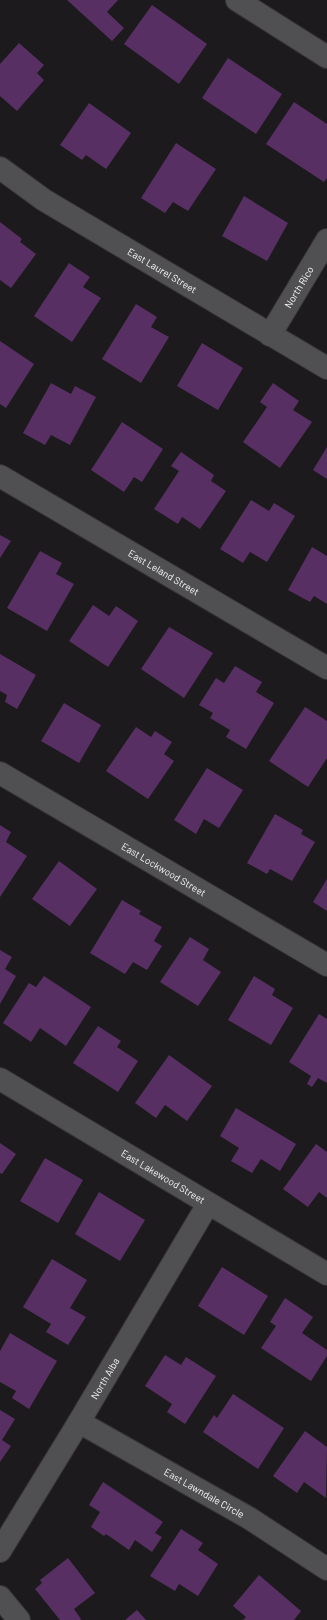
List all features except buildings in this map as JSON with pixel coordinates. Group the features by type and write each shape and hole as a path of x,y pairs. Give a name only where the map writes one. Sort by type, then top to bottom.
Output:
{"street":[{"path":"237,0 327,57"},
{"name":"East Laurel Street","path":"0,168 44,200 327,368"},
{"name":"North Rico","path":"270,335 327,240"},
{"name":"East Leland Street","path":"0,476 327,668"},
{"name":"East Lockwood Street","path":"0,773 327,965"},
{"name":"East Lakewood Street","path":"0,1079 327,1274"},
{"name":"North Alba","path":"0,1551 79,1422 208,1204"},
{"name":"East Lawndale Circle","path":"79,1422 249,1518 327,1569"},
{"path":"0,1597 19,1620"}]}
